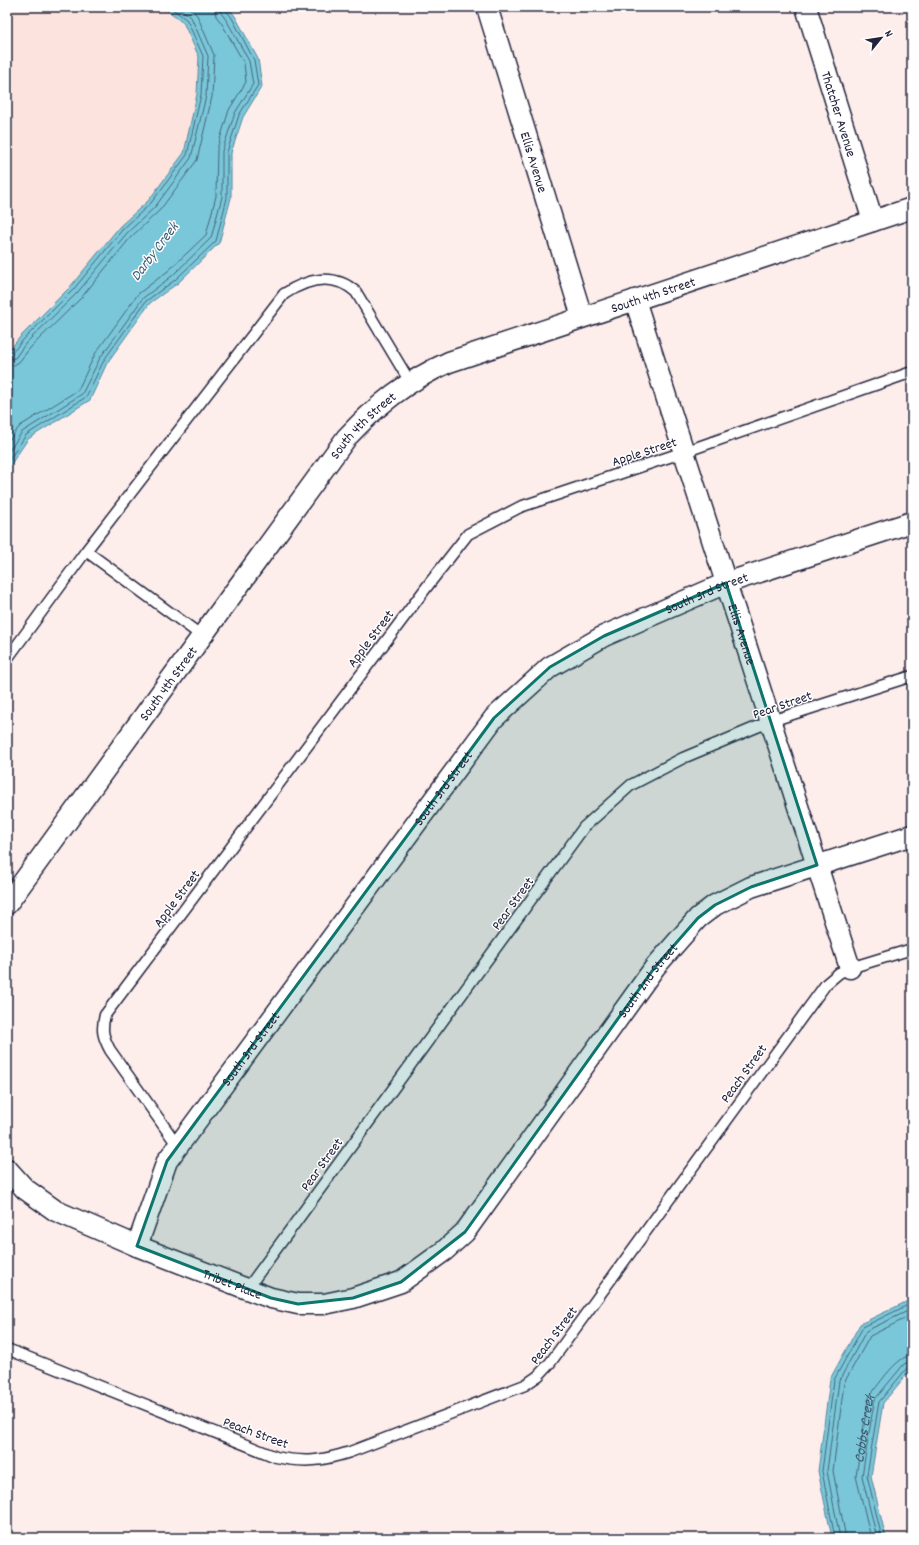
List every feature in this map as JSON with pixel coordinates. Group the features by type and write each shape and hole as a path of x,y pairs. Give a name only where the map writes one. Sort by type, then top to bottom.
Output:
{"street":[{"name":"Ellis Avenue","path":"487,7 582,317"},
{"name":"Thatcher Avenue","path":"806,7 873,221"},
{"name":"South 4th Street","path":"7,904 347,437 368,415 393,394 424,373 449,362 912,208"},
{"name":"Ellis Avenue","path":"635,300 850,968"},
{"name":"South 3rd Street","path":"137,1246 167,1161 494,718 550,667 604,636 726,583 912,522"},
{"name":"South 2nd Street","path":"465,1232 655,966 698,918 732,896 751,887 912,834"},
{"name":"Tribet Place","path":"7,1169 25,1188 56,1210 137,1246 247,1289 271,1298 298,1304 324,1304 353,1298 401,1282 444,1251 465,1232"}],"lane":[{"path":"7,659 86,551 284,294 296,286 310,281 339,281 348,285 356,292 410,382"},
{"name":"Apple Street","path":"178,1146 104,1038 102,1025 105,1015 468,534 520,507 684,452 912,372"},
{"path":"86,551 202,636"},
{"name":"Pear Street","path":"247,1289 584,827 631,785 683,758 771,721 912,676"},
{"name":"Peach Street","path":"7,1349 276,1457 292,1460 310,1461 331,1458 344,1454 525,1385 538,1376 550,1363 813,1001 830,981 838,973 850,968 912,949"}],"highlighted area":[{"path":"726,583 817,865 751,887 715,905 698,918 655,967 465,1232 401,1282 353,1298 298,1304 271,1298 137,1246 167,1161 494,718 550,667 604,636"}],"shaded area":[{"path":"7,7 178,7 236,97 7,434"}],"water":[{"name":"Darby Creek","path":"163,7 228,7 235,16 258,59 262,86 243,117 231,153 231,198 219,243 178,283 150,303 107,363 90,400 28,439 7,470 7,353 20,337 70,287 120,226 148,201 184,153 197,94 199,57 183,22"},
{"name":"Cobbs Creek","path":"912,1299 912,1368 883,1403 871,1476 886,1538 832,1538 818,1471 830,1379 860,1324"}]}
